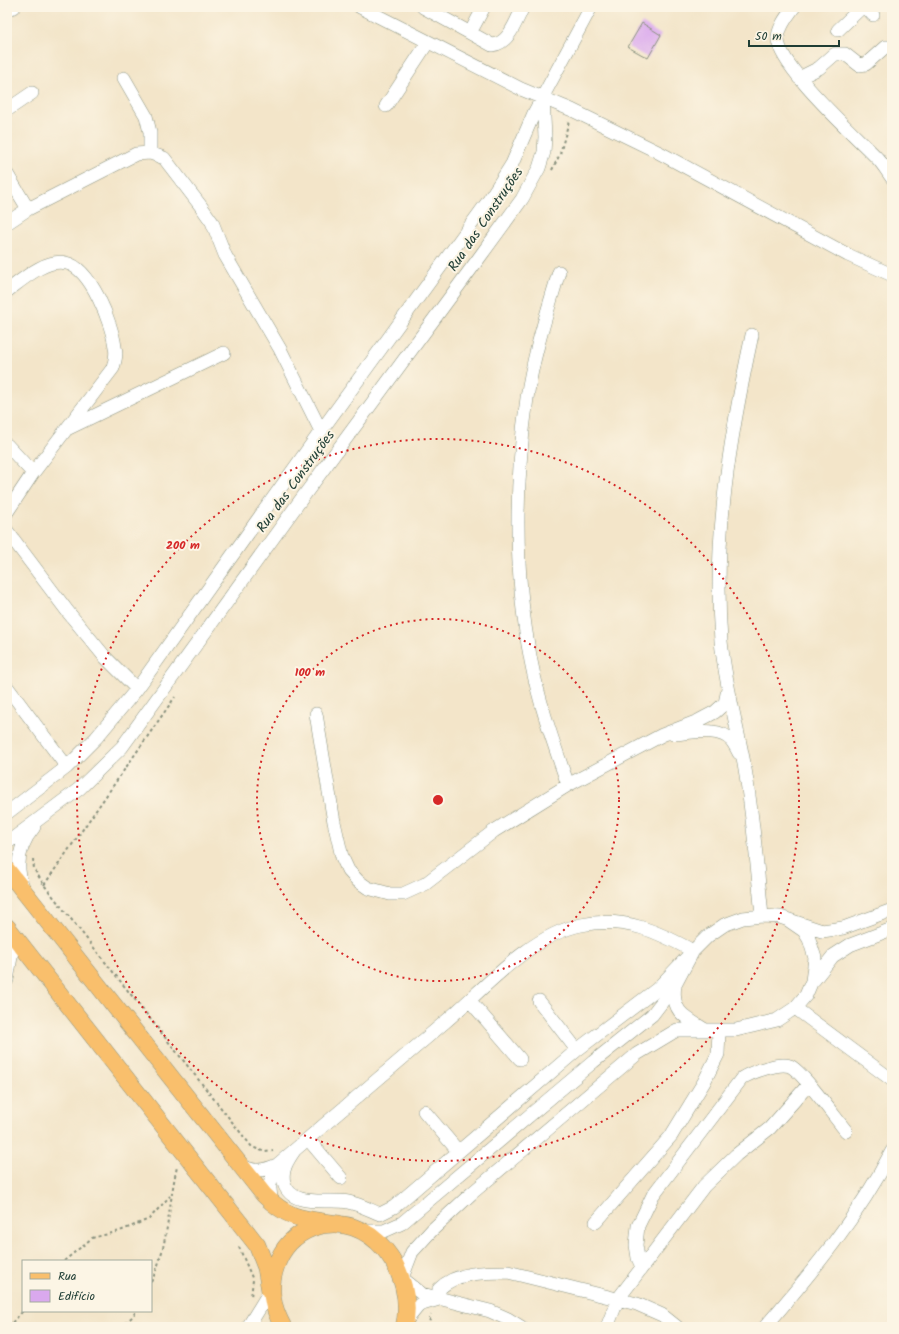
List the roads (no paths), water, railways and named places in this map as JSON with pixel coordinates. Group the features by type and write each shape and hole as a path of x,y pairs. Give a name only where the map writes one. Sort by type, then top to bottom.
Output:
{"main road":[{"path":"7,870 237,1162 273,1204 283,1212 296,1218 339,1224 363,1231 377,1241 389,1254 402,1278 407,1297 406,1325"},
{"path":"7,927 257,1244 266,1268 275,1310 283,1327"},
{"path":"270,1291 276,1264 288,1243 308,1230 322,1225 339,1224"}],"street":[{"path":"7,9 14,7"},
{"path":"360,7 543,98 572,110 658,152 834,248 892,275"},
{"path":"424,7 443,12 470,33 492,45 500,45 506,39 523,7"},
{"path":"470,33 484,7"},
{"path":"578,29 583,7"},
{"name":"Rua das Construções","path":"7,813 67,767 96,738 137,689 321,431 489,200 512,164 534,113 591,7"},
{"path":"794,7 783,24 778,36 779,47 799,78 878,160 892,178"},
{"path":"838,30 862,7"},
{"path":"386,106 428,42"},
{"path":"799,78 819,68 835,54 845,54 859,65 866,64 885,47 892,47"},
{"path":"124,78 146,116 150,132 150,153"},
{"path":"7,110 32,93"},
{"name":"Rua das Construções","path":"7,843 79,789 122,747 522,198 539,168 544,152 546,137 543,98"},
{"path":"7,222 28,209 136,154 150,153 164,158 212,222 225,254 280,350 321,431"},
{"path":"7,174 28,209"},
{"path":"7,291 34,270 48,265 66,262 77,268 94,290 111,328 116,348 113,368 33,473 7,512"},
{"path":"560,272 541,334 527,397 520,463 518,529 522,596 531,661 547,725 568,785"},
{"path":"752,335 734,419 720,532 721,641 728,689 744,762 754,823 762,916"},
{"path":"65,430 224,353"},
{"path":"7,445 33,473"},
{"path":"7,531 77,623 105,657 137,689"},
{"path":"7,687 67,767"},
{"path":"316,714 334,822 342,858 348,870 358,881 379,892 403,894 415,889 494,831 568,785 662,735 698,721 715,712 725,703 728,689"},
{"path":"662,735 707,732 721,734 732,741 744,762"},
{"path":"7,808 34,793"},
{"path":"27,896 19,873 18,862 20,851 30,831 46,814"},
{"path":"294,1151 284,1169 284,1180 287,1190 294,1196 302,1200 349,1202 380,1214 394,1207 578,1050 657,989 708,936 724,925 743,918 762,916 780,917 822,930 843,928 892,910"},
{"path":"521,1327 490,1311 422,1294 402,1278 412,1252 432,1230 472,1193 637,1054 677,1030 736,1030 777,1020 795,1008 806,995 812,981 816,958 813,947 804,931 788,920"},
{"path":"273,1204 269,1193 270,1182 277,1166 470,1001 521,955 538,943 580,925 610,922 640,926 668,937 693,951"},
{"path":"812,981 833,956 850,945 892,929"},
{"path":"363,1231 384,1231 402,1223 593,1062 648,1019 659,1008 675,985 693,951"},
{"path":"7,980 12,952"},
{"path":"675,985 673,997 677,1008 686,1018 704,1029"},
{"path":"470,1001 520,1059"},
{"path":"539,1001 578,1050"},
{"path":"795,1008 892,1080"},
{"path":"596,1222 671,1136 704,1082 718,1054 719,1030"},
{"path":"642,1266 638,1258 636,1245 638,1226 654,1195 734,1087 749,1073 783,1065 791,1066 809,1084 846,1132"},
{"path":"607,1327 618,1299 713,1176 736,1155 770,1128 809,1084"},
{"path":"424,1111 458,1151"},
{"path":"308,1139 341,1178"},
{"path":"765,1327 840,1237 863,1203 892,1151"},
{"path":"237,1162 249,1170 259,1171 277,1166"},
{"path":"438,1299 439,1289 456,1278 488,1272 508,1272 618,1299 651,1309 662,1315 677,1327"},
{"path":"244,1323 270,1291"},
{"path":"406,1325 419,1305 438,1299"}]}
